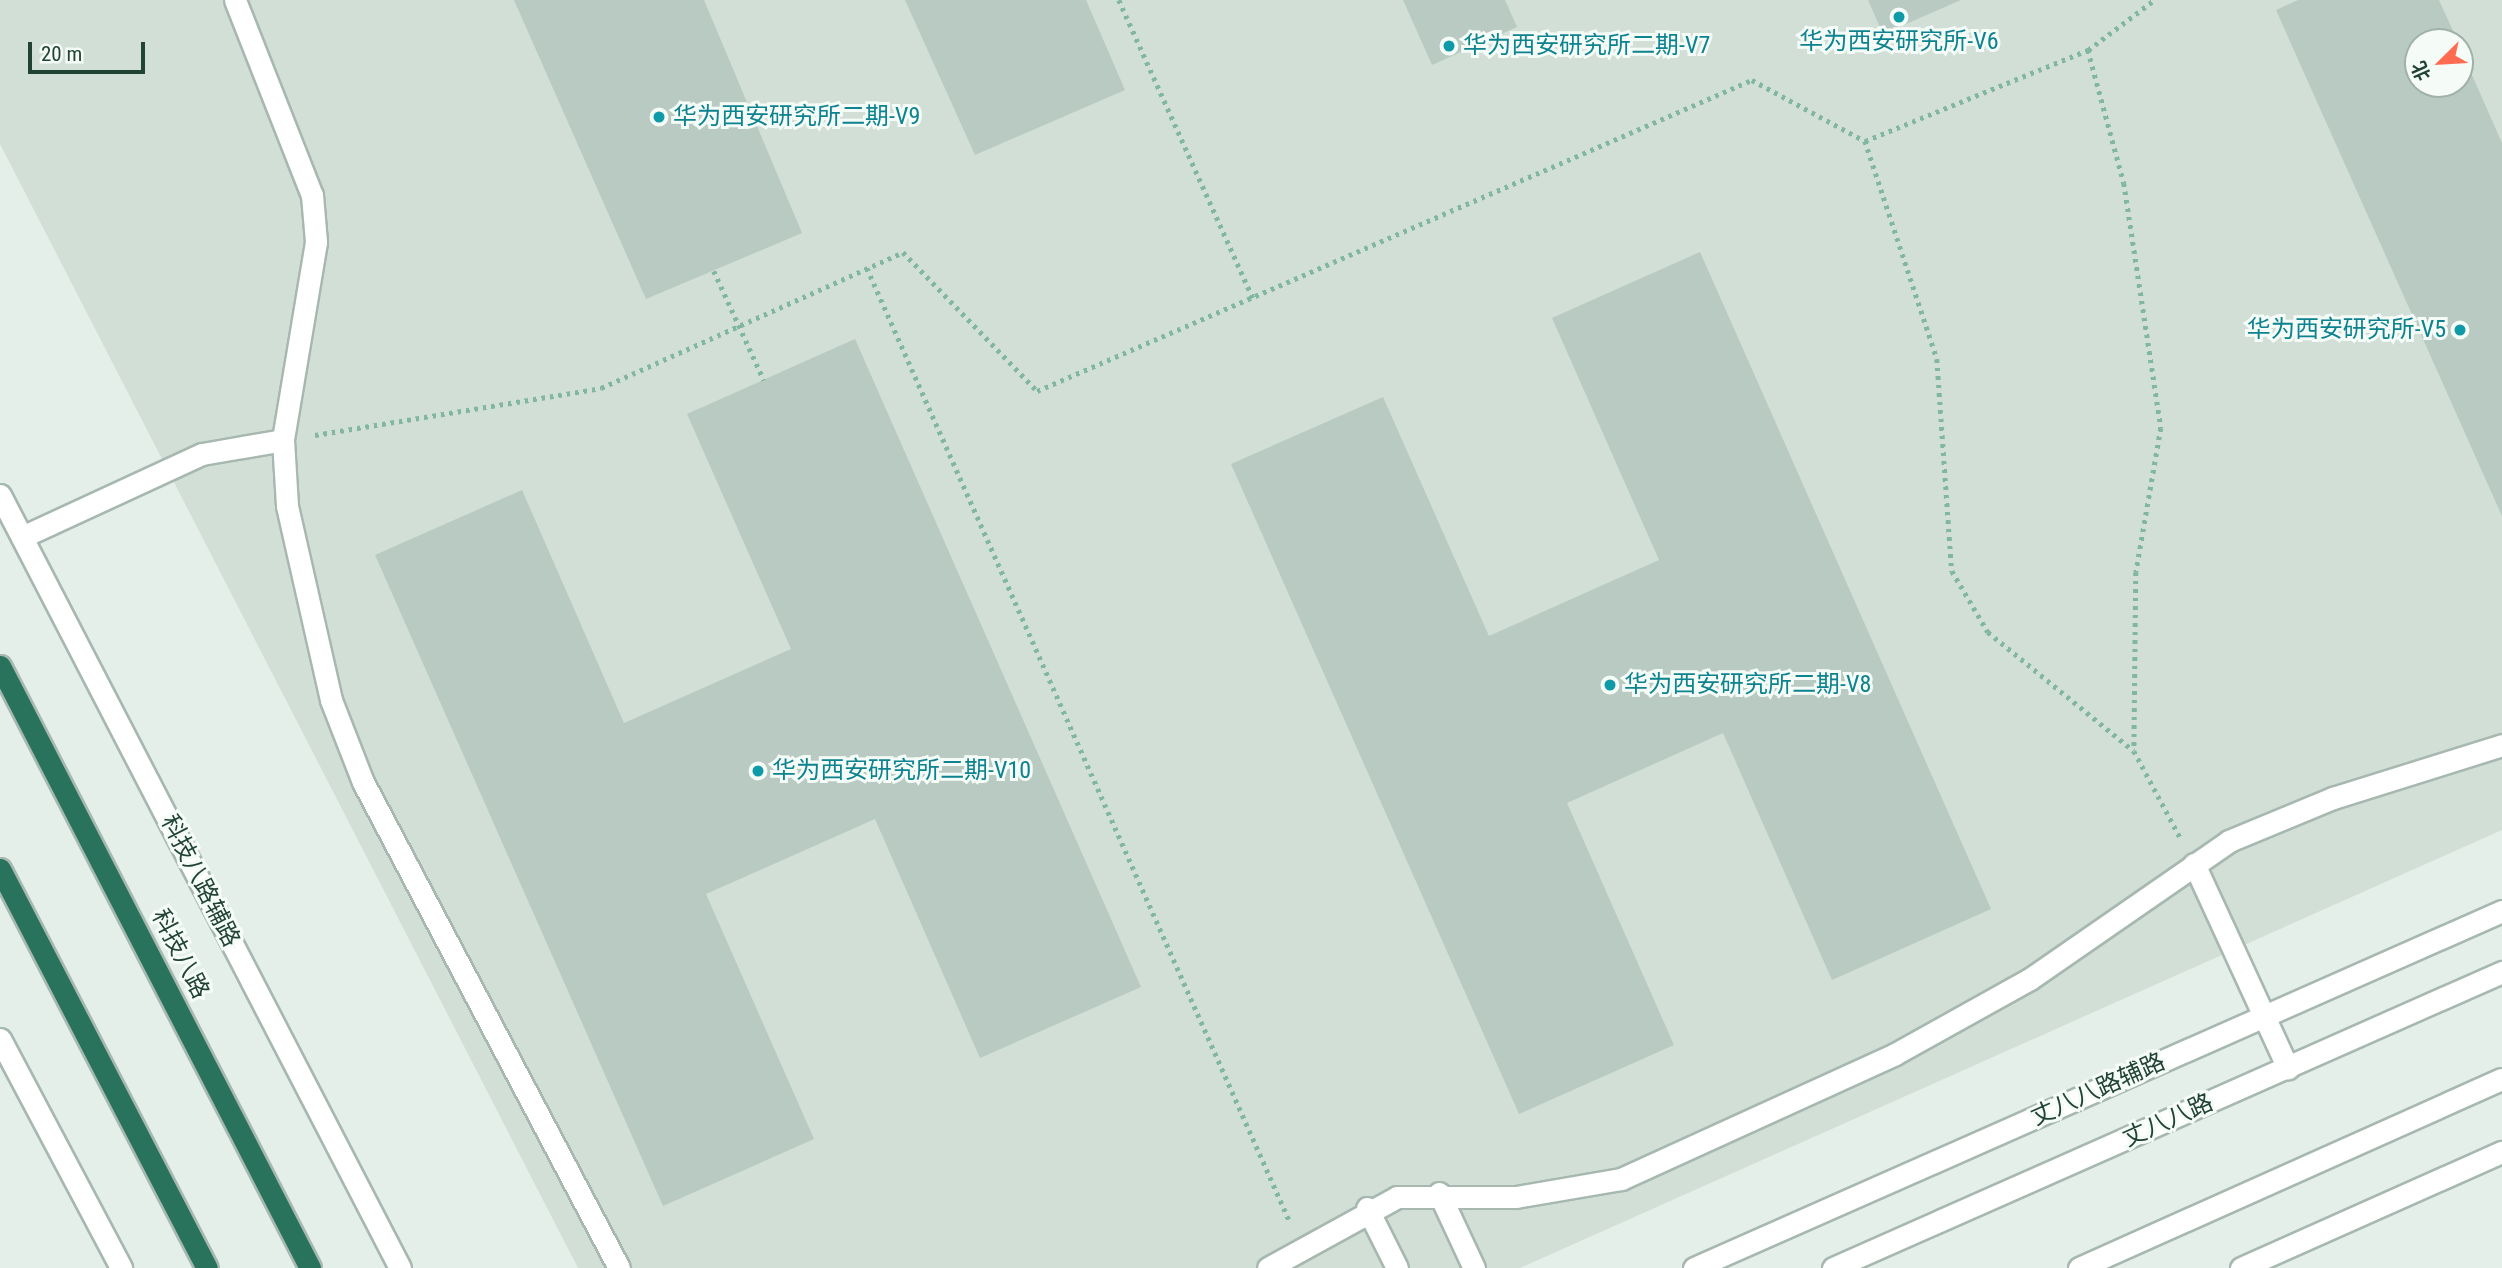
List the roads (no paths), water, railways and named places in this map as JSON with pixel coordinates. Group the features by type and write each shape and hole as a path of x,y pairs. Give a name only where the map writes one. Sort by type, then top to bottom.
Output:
{"highway":[{"name":"科技八路","path":"0,666 310,1268"},
{"path":"0,869 207,1268"}],"street":[{"path":"235,0 312,195 316,243 283,440 287,506 331,700 363,782 620,1268"},
{"path":"22,537 202,454 283,440"},
{"name":"科技八路辅路","path":"0,495 400,1268"},
{"path":"1269,1268 1367,1208 1439,1193 1516,1197 1621,1179 1895,1054 2030,979 2229,841 2333,798 2502,745"},
{"path":"2194,864 2288,1068"},
{"name":"丈八八路辅路","path":"1694,1268 2502,911"},
{"name":"丈八八路","path":"1833,1268 2502,972"},
{"path":"0,1039 121,1268"},
{"path":"2078,1268 2502,1079"},
{"path":"2241,1268 2502,1152"},
{"path":"1439,1193 1474,1268"},
{"path":"1367,1208 1397,1268"}],"place":[{"name":"华为西安研究所-V6","path":"1899,17"},
{"name":"华为西安研究所二期-V7","path":"1449,46"},
{"name":"华为西安研究所二期-V9","path":"659,117"},
{"name":"华为西安研究所-V5","path":"2460,330"},
{"name":"华为西安研究所二期-V8","path":"1610,685"},
{"name":"华为西安研究所二期-V10","path":"758,771"}]}
